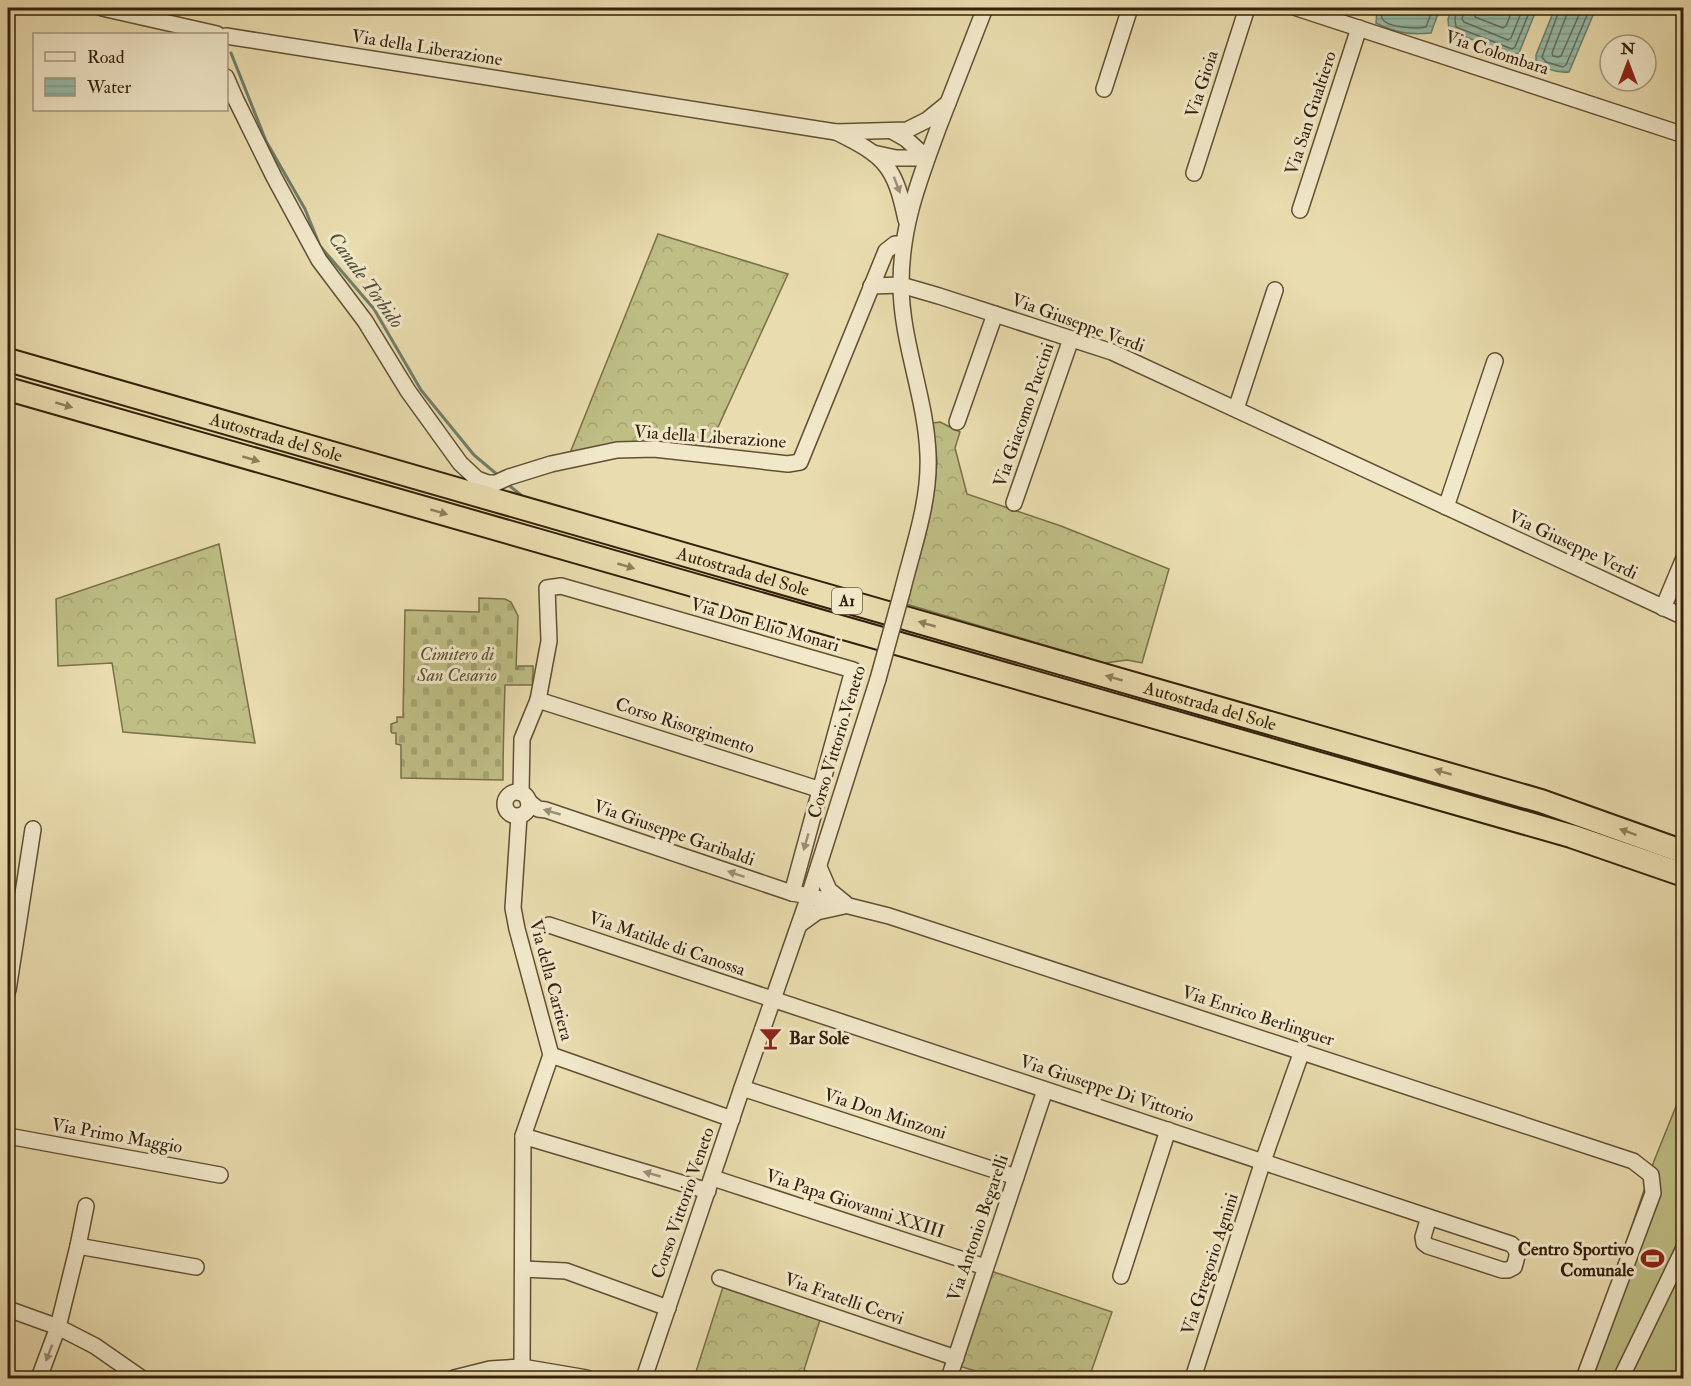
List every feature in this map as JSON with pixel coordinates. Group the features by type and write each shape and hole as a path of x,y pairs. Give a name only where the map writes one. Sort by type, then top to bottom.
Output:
{"highway":[{"name":"Autostrada del Sole","path":"8,360 1541,801 1683,852"},
{"name":"Autostrada del Sole","path":"8,389 1571,836 1683,874"}],"street":[{"path":"102,8 206,33"},
{"name":"Corso Vittorio Veneto","path":"644,1378 772,1000 810,896 878,679 925,502 928,465 924,415 904,321 901,285 903,244 916,188 985,8"},
{"path":"1104,89 1131,8"},
{"name":"Via Gioia","path":"1194,173 1247,8"},
{"name":"Via Colombara","path":"1298,8 1683,135"},
{"name":"Via San Gualtiero","path":"1300,210 1359,28"},
{"name":"Via della Liberazione","path":"228,36 836,132 907,130 927,120 948,102"},
{"name":"Via della Liberazione","path":"228,82 274,177 319,260 365,321 408,391 460,463 477,479 488,483 551,464 617,450 654,449 788,464 800,462 886,251 895,244 903,244"},
{"path":"892,131 906,139 927,158"},
{"name":"Via della Liberazione","path":"836,132 862,145 886,165 898,186 907,224"},
{"name":"Via della Liberazione","path":"873,153 896,158 927,158"},
{"path":"871,286 901,285"},
{"name":"Via Giuseppe Verdi","path":"901,285 1112,352 1683,617"},
{"path":"1236,409 1275,290"},
{"path":"957,422 995,314"},
{"name":"Via Giacomo Puccini","path":"1014,503 1071,339"},
{"path":"1446,507 1495,361"},
{"path":"1663,608 1683,558"},
{"name":"Via Don Elio Monari","path":"538,700 549,641 547,588 561,586 853,670 792,893"},
{"path":"525,797 518,792 511,794 505,805 508,812 519,816 526,812 529,805 525,797 522,740 538,700"},
{"name":"Corso Risorgimento","path":"538,700 821,790"},
{"name":"Via Giuseppe Garibaldi","path":"525,797 538,809 792,893 810,896"},
{"name":"Via della Cartiera","path":"519,816 513,908 551,1055 523,1136 522,1367"},
{"path":"8,990 33,829"},
{"name":"Via Enrico Berlinguer","path":"819,867 829,890 847,905"},
{"name":"Via Enrico Berlinguer","path":"810,896 900,920 1634,1161 1651,1175 1653,1194 1584,1378"},
{"name":"Via Enrico Berlinguer","path":"799,925 817,912 847,905"},
{"name":"Via Matilde di Canossa","path":"549,925 772,1000"},
{"name":"Via Giuseppe Di Vittorio","path":"772,1000 1511,1244 1518,1253 1514,1267 1502,1270 1428,1246 1423,1237 1429,1217"},
{"name":"Via Gregorio Agnini","path":"1194,1378 1263,1161 1302,1051"},
{"path":"551,1055 732,1119"},
{"name":"Via Don Minzoni","path":"742,1088 1016,1177"},
{"name":"Via Antonio Begarelli","path":"949,1378 1045,1089"},
{"path":"1120,1276 1168,1130"},
{"name":"Via Primo Maggio","path":"8,1136 220,1175"},
{"name":"Via Papa Giovanni XXIII","path":"523,1136 710,1184 985,1267"},
{"path":"39,1378 58,1327 86,1206"},
{"path":"78,1246 196,1267"},
{"path":"1621,1378 1683,1248"},
{"path":"523,1269 566,1271 668,1308"},
{"name":"Via Fratelli Cervi","path":"720,1278 956,1358"},
{"path":"8,1309 58,1327 95,1346 141,1378"},
{"path":"454,1378 490,1369 522,1367 579,1378"}],"green space":[{"path":"658,234 788,274 708,449 570,453"},
{"path":"940,422 960,432 955,448 967,494 1061,526 1169,569 1142,663 1127,660 1105,663 906,604 932,505 937,462 933,423"},
{"path":"219,544 255,743 123,732 112,663 58,666 56,599"},
{"name":"Cimitero di San Cesario","path":"479,598 505,599 511,602 518,616 516,669 518,666 533,666 533,685 505,685 503,780 401,778 401,745 396,744 396,733 392,733 391,724 397,722 397,717 403,717 405,610 479,612"},
{"name":"Centro Sportivo Comunale","path":"1683,1089 1683,1378 1580,1378 1654,1161"},
{"path":"991,1271 1112,1312 1089,1378 999,1378 959,1366"},
{"path":"723,1287 820,1320 804,1370 812,1374 811,1378 694,1378"}],"water":[{"path":"1377,8 1440,8 1431,33 1416,34 1396,31 1376,23"},
{"path":"1452,8 1537,8 1519,53 1512,56 1449,30 1448,19"},
{"path":"1555,8 1596,8 1569,72 1551,70 1536,61 1536,55"}],"waterway":[{"name":"Canale Torbido","path":"231,53 266,141 305,209 320,246 374,309 421,390 474,455 499,476"},
{"name":"Canale Torbido","path":"506,483 521,495"}],"place":[{"name":"Bar Sole","path":"771,1038"},
{"name":"Centro Sportivo Comunale","path":"1652,1259"}]}
